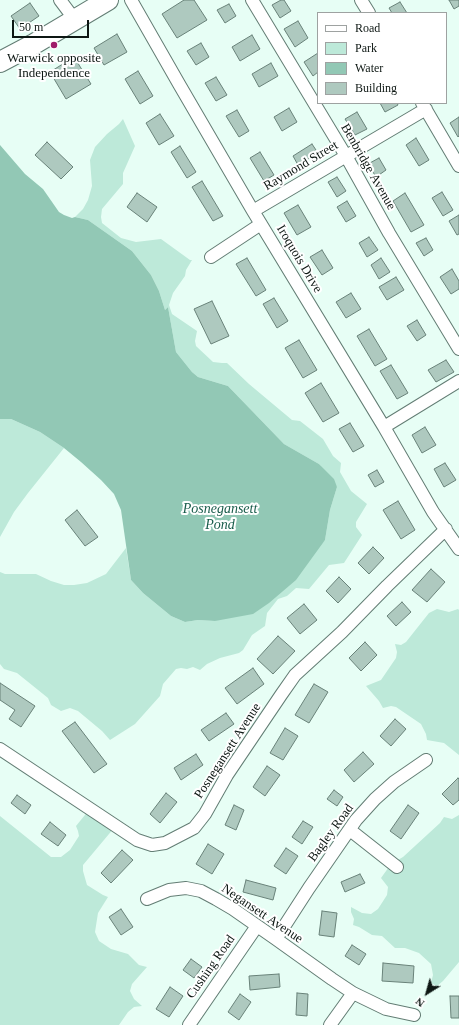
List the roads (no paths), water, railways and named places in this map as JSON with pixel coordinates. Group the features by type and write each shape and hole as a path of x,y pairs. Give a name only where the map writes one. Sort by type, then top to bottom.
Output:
{"main road":[{"path":"0,62 76,20 108,0"}],"street":[{"path":"60,0 76,20"},
{"name":"Iroquois Drive","path":"131,0 253,211 384,427 433,512 459,549"},
{"name":"Benbridge Avenue","path":"252,0 346,156 389,233 459,349"},
{"path":"361,0 368,12"},
{"path":"424,106 459,166"},
{"name":"Raymond Street","path":"253,211 346,156 424,106"},
{"path":"211,257 261,224"},
{"path":"384,427 459,381"},
{"name":"Posnegansett Avenue","path":"0,749 137,840 152,845 165,843 194,828 205,814 252,738 296,675 342,632 446,529"},
{"name":"Bagley Road","path":"276,939 356,820 375,799 394,782 426,760"},
{"path":"350,830 397,867"},
{"name":"Negansett Avenue","path":"147,899 169,890 186,888 201,891 216,898 353,993 386,1009 414,1015"},
{"name":"Cushing Road","path":"189,1025 257,926"},
{"path":"330,1025 353,993"}],"water":[{"name":"Posnegansett Pond","path":"0,145 25,174 43,189 59,212 72,218 75,217 88,220 132,251 151,275 159,291 165,310 168,307 176,352 192,372 198,377 228,386 284,444 319,464 334,479 337,487 330,510 325,540 296,580 269,603 253,614 215,621 198,620 185,622 171,616 143,593 131,580 121,510 114,494 81,462 64,448 40,432 11,419 0,419"}],"place":[{"name":"Warwick opposite Independence","path":"54,45"}]}
